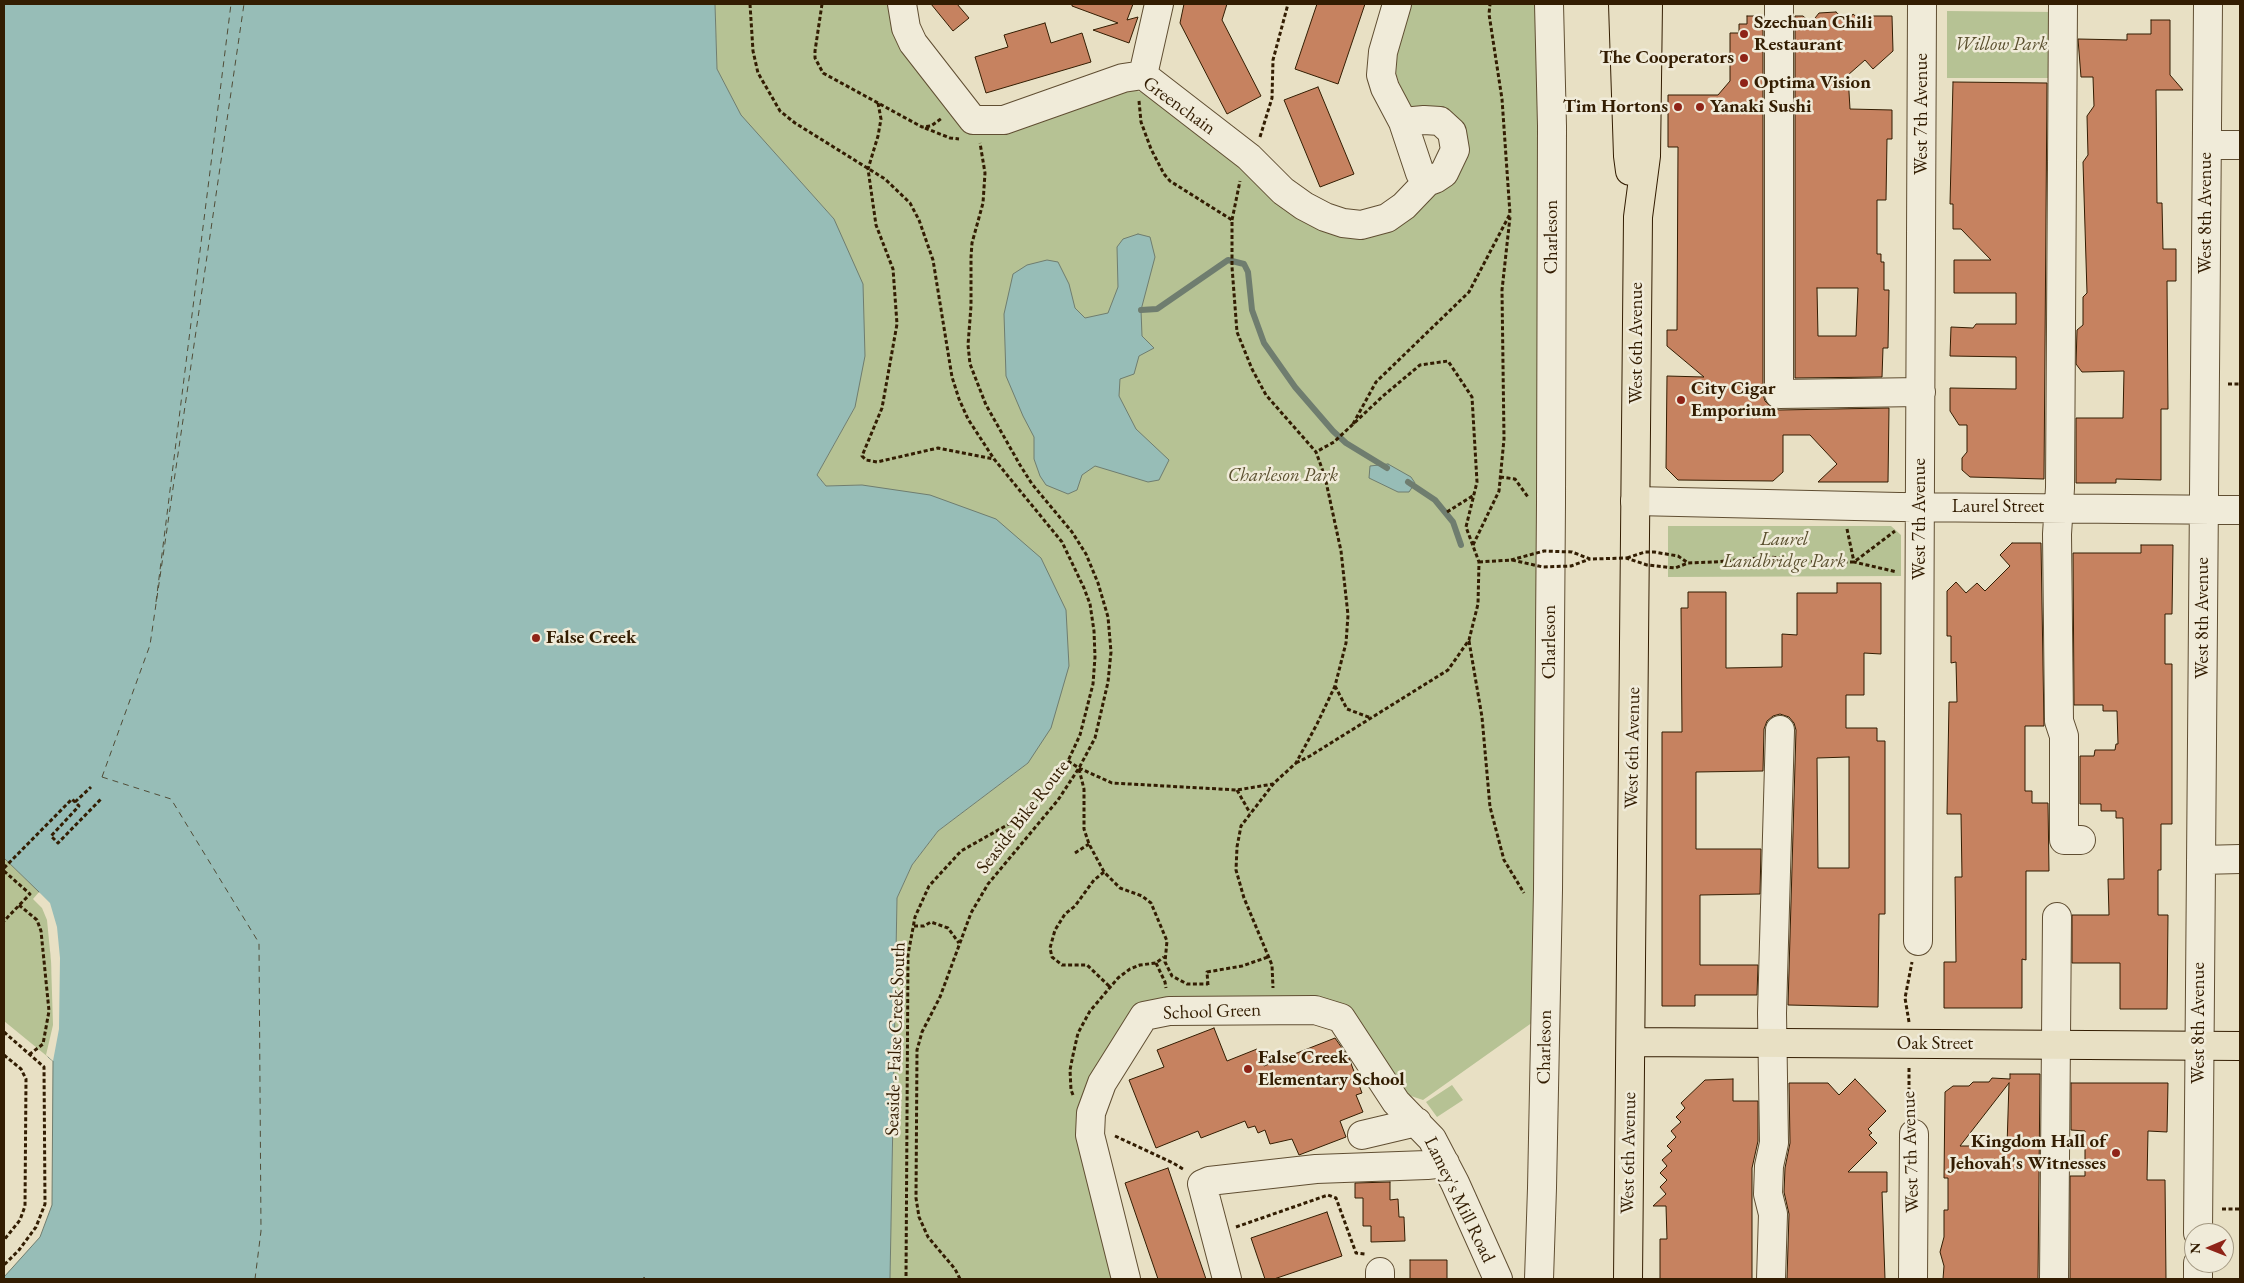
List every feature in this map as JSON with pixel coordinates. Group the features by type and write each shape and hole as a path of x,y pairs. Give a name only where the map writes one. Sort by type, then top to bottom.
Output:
{"main road":[{"name":"West 6th Avenue","path":"1623,4 1628,156 1638,217"},
{"name":"West 6th Avenue","path":"1628,1279 1638,217 1646,156 1648,4"},
{"name":"Oak Street","path":"1631,1042 2240,1046"}],"street":[{"path":"902,4 906,28 913,43 966,121"},
{"path":"1143,75 1159,4"},
{"path":"1397,4 1383,52 1381,75 1385,88 1403,122 1420,173 1427,182"},
{"name":"Charleson","path":"1539,1279 1548,890 1551,523 1552,126 1549,4"},
{"path":"1779,4 1779,394 1920,392"},
{"name":"West 7th Avenue","path":"1918,941 1922,4"},
{"path":"2063,4 2060,478 2058,507 2059,721 2064,736 2064,840 2081,840"},
{"name":"West 8th Avenue","path":"2198,1223 2208,4"},
{"name":"Greenchain","path":"966,121 1004,120 1123,78 1143,75 1249,157 1283,191 1304,206 1325,217 1343,223 1370,224 1387,218 1404,206 1427,182 1444,173 1455,150 1452,132 1440,121 1403,122"},
{"path":"2207,145 2240,145"},
{"name":"Laurel Street","path":"1635,501 1920,507 2240,510"},
{"path":"1771,1279 1772,1214 1768,1194 1769,1166 1774,1143 1772,1044 1780,730"},
{"path":"2201,860 2240,860"},
{"path":"2054,1279 2057,917"},
{"name":"School Green","path":"1126,1279 1090,1135 1091,1113 1102,1083 1144,1016 1170,1011 1314,1010 1341,1018 1396,1102 1417,1122"},
{"path":"1362,1135 1417,1122"},
{"name":"Lamey's Mill Road","path":"1417,1122 1432,1139 1445,1163 1498,1279"},
{"name":"West 7th Avenue","path":"1913,1279 1914,1134"},
{"path":"1227,1279 1202,1184 1210,1181 1316,1169 1445,1163"}],"path":[{"name":"Seaside - False Creek South","path":"750,4 750,28 754,58 765,86 780,111 795,123 885,179 910,203 919,220 933,260 952,377 959,399 968,418 994,459 1062,542 1090,604 1095,657 1093,684 1080,735 1068,761 1049,788 1016,820 960,851 929,886 914,926 908,955 906,1279"},
{"path":"822,4 815,51 817,65 828,78 922,127 950,138 958,139 966,121"},
{"path":"1288,4 1274,60 1272,98 1264,129 1241,174 1232,220 1231,252 1237,332 1252,369 1266,395 1316,452 1334,517 1346,582 1348,615 1346,643 1335,686 1296,763"},
{"path":"1474,545 1499,491 1504,439 1502,290 1510,214 1502,99 1489,14 1490,4"},
{"path":"1143,75 1139,102 1141,122 1151,149 1164,174 1170,181 1232,220"},
{"path":"878,103 880,119 878,136 868,169 876,225 893,269 897,324 882,408 863,458 877,462 938,448 994,459"},
{"path":"922,127 966,121"},
{"name":"Seaside Bike Route","path":"960,1279 955,1269 928,1237 919,1217 916,1198 917,1050 922,1032 940,997 971,914 988,884 1058,800 1079,768 1095,738 1108,682 1111,652 1108,618 1098,583 1086,554 1072,532 1032,484 1020,465 986,405 970,364 968,345 972,243 982,203 985,173 984,158 966,121"},
{"path":"1352,426 1376,382 1469,292 1510,214"},
{"path":"1274,1010 1272,965 1244,898 1236,870 1241,826 1274,784 1296,763 1448,670 1469,640 1478,604 1479,562 1466,527 1477,482 1472,397 1448,361 1420,365 1383,396 1344,434 1316,452"},
{"path":"2225,384 2240,384"},
{"path":"1447,512 1474,495"},
{"path":"1854,562 1899,527"},
{"path":"1847,537 1854,562"},
{"path":"1479,562 1511,560 1544,551 1572,552 1590,559"},
{"path":"1511,560 1543,567 1571,566 1590,559 1626,558 1646,552 1654,552 1678,556 1688,563"},
{"path":"1626,558 1647,565 1675,568 1688,563 1770,557 1813,562 1854,562 1900,573"},
{"path":"1469,640 1482,717 1490,807 1504,860 1526,897"},
{"path":"1335,686 1347,709 1371,718"},
{"path":"1068,761 1112,783 1237,790 1274,784"},
{"path":"1079,768 1084,790 1084,829 1089,844 1104,872 1120,888 1142,896 1151,903 1167,941 1164,957 1168,970 1177,980 1187,984 1208,984"},
{"path":"75,802 91,787"},
{"path":"1237,790 1250,814"},
{"path":"4,920 30,894 4,870 72,799 79,806 51,836 58,843 102,798"},
{"path":"1075,853 1089,844"},
{"path":"1104,872 1094,880 1075,906 1065,914 1055,930 1050,948 1052,957 1062,965 1087,965 1110,988"},
{"path":"19,905 36,920 42,931 49,1011 43,1044 30,1054"},
{"path":"914,926 924,926 930,922 948,928 959,943"},
{"path":"1910,1029 1905,998 1907,982 1918,941"},
{"path":"1209,1011 1207,972 1242,966 1268,956"},
{"path":"1164,957 1156,963 1140,965 1130,969 1118,978 1090,1011 1078,1033 1070,1070 1071,1090 1078,1108 1091,1125 1173,1163 1190,1174"},
{"path":"1156,963 1163,977"},
{"path":"4,1032 44,1067 44,1204 36,1227 4,1266"},
{"path":"4,1055 21,1069 26,1079 25,1206 20,1220 4,1240"},
{"name":"West 7th Avenue","path":"1910,1064 1908,1108 1914,1134"},
{"path":"1216,1234 1328,1195 1336,1198 1356,1253 1380,1256 1380,1276"},
{"path":"2219,1209 2240,1209"}],"green space":[{"name":"Charleson Park","path":"715,4 896,4 971,125 1138,78 1137,91 1150,94 1211,138 1368,231 1459,154 1407,107 1405,101 1396,73 1399,32 1410,4 1536,4 1539,155 1533,1022 1423,1100 1405,1094 1351,1012 1322,997 1153,999 1143,1007 1093,1091 1119,1279 890,1279 897,898 912,865 938,831 1028,763 862,485 826,486 817,475 855,407 834,219 741,116 717,69"},
{"name":"Willow Park","path":"1947,11 2056,12 2055,78 1947,78"},
{"name":"Laurel Landbridge Park","path":"1668,526 1891,526 1901,535 1901,576 1668,577"},
{"path":"4,858 39,892 49,919 56,1025 48,1057 4,1021"},
{"path":"1452,1085 1463,1100 1437,1117 1426,1102"}],"water":[{"name":"False Creek","path":"4,4 715,4 717,69 741,115 834,219 863,284 865,356 855,407 817,475 826,486 862,485 930,495 996,519 1041,558 1066,610 1069,666 1051,728 1028,763 938,831 912,865 897,898 890,1279 4,1279 40,1237 52,1205 53,1061 48,1057 56,1025 49,919 39,892 4,858"},
{"path":"1138,234 1150,237 1155,257 1141,310 1142,336 1154,348 1139,356 1134,374 1120,379 1119,396 1136,429 1169,460 1159,480 1148,482 1095,466 1082,475 1077,490 1068,494 1046,485 1040,476 1034,459 1034,437 1006,376 1004,314 1013,274 1027,265 1047,260 1058,262 1069,284 1075,308 1085,318 1108,313 1118,287 1117,247 1123,239"},
{"path":"1388,464 1411,477 1415,483 1409,492 1398,492 1369,478 1370,466"}],"pier":[{"path":"39,892 50,903 57,927 60,958 59,1029 53,1061 46,1055 53,1025 51,961 47,920 42,908 33,899"}],"building":[{"path":"931,4 957,4 969,18 953,31"},
{"path":"1072,4 1133,4 1127,20 1138,17 1129,43 1093,30 1118,23 1072,6"},
{"path":"1184,4 1227,4 1222,20 1261,96 1227,114 1180,23"},
{"path":"1317,4 1365,4 1338,84 1295,69"},
{"path":"1836,12 1847,22 1853,14 1864,23 1870,16 1892,16 1893,51 1873,69 1865,60 1848,75 1850,109 1892,110 1892,139 1887,139 1886,200 1877,200 1877,254 1881,254 1881,262 1884,262 1884,290 1889,290 1888,348 1883,348 1882,377 1795,378 1795,16 1803,16 1811,23 1819,13","holes":["1817,288 1858,288 1856,336 1818,336"]},
{"path":"1747,16 1763,16 1763,394 1765,401 1771,407 1779,410 1889,408 1888,482 1818,482 1837,464 1810,435 1783,435 1783,472 1773,481 1678,480 1666,468 1667,376 1704,377 1667,346 1667,330 1677,330 1678,147 1668,147 1668,95 1718,95 1730,81 1730,33 1739,33 1739,24 1747,24"},
{"path":"2151,20 2170,20 2170,75 2183,90 2156,90 2157,203 2162,203 2163,249 2176,249 2176,281 2167,281 2168,409 2161,409 2161,480 2116,479 2116,483 2076,483 2076,418 2123,418 2124,371 2082,372 2076,364 2077,330 2083,325 2083,297 2087,293 2083,162 2088,155 2087,116 2094,106 2093,77 2081,77 2078,39 2127,40 2127,34 2151,34"},
{"path":"1045,23 1051,43 1082,33 1091,62 986,93 975,57 1008,47 1004,35"},
{"path":"1953,82 2047,83 2044,479 1970,477 1962,470 1962,458 1967,452 1967,425 1959,425 1950,411 1950,388 2016,389 2016,357 1950,356 1951,327 1973,328 1976,324 2016,324 2016,293 1954,293 1954,260 1991,260 1961,229 1953,229 1953,204 1950,204"},
{"path":"1318,87 1354,174 1320,187 1284,100"},
{"path":"2012,543 2041,543 2044,726 2025,726 2025,791 2032,791 2032,803 2048,803 2049,871 2026,871 2026,960 2022,959 2022,1008 1944,1008 1944,962 1956,962 1955,877 1962,877 1961,814 1947,814 1949,702 1957,702 1956,662 1951,663 1951,636 1947,636 1947,591 1956,582 1966,593 1977,583 1985,591 2010,566 2000,555"},
{"path":"2141,545 2173,545 2172,614 2165,614 2165,664 2172,664 2172,824 2161,824 2161,870 2158,870 2158,915 2168,915 2167,1009 2120,1009 2120,963 2072,963 2072,915 2109,915 2108,879 2124,879 2123,818 2116,818 2116,811 2101,811 2101,804 2080,804 2080,756 2094,756 2095,750 2115,750 2116,744 2118,744 2117,711 2103,711 2103,705 2074,705 2073,553 2141,553"},
{"path":"1837,583 1881,583 1881,654 1864,653 1864,695 1846,695 1846,728 1877,728 1877,741 1885,741 1885,914 1879,914 1878,1007 1788,1005 1796,730 1794,723 1789,717 1780,714 1773,716 1767,721 1764,729 1763,771 1696,772 1696,849 1761,849 1760,894 1700,895 1700,965 1758,965 1757,995 1695,995 1695,1006 1662,1006 1662,732 1682,732 1681,608 1688,608 1688,592 1726,592 1726,668 1782,667 1782,634 1797,635 1797,593 1837,593","holes":["1849,757 1849,868 1818,868 1817,758"]},
{"path":"1214,1028 1227,1061 1257,1049 1264,1066 1335,1038 1349,1058 1362,1093 1356,1095 1363,1112 1340,1121 1346,1137 1299,1155 1292,1139 1270,1144 1265,1130 1258,1133 1255,1126 1248,1128 1245,1121 1201,1138 1198,1131 1156,1148 1129,1080 1164,1067 1157,1050"},
{"path":"2010,1074 2040,1074 2038,1279 1943,1279 1944,1266 1940,1252 1944,1237 1944,1210 1948,1210 1948,1178 1944,1178 1945,1092 1953,1086 1969,1086 1973,1082 1989,1082 1992,1078 2010,1079","holes":["2009,1083 2007,1146 1960,1146"]},
{"path":"1733,1079 1733,1101 1758,1101 1758,1141 1752,1168 1752,1279 1660,1279 1660,1239 1667,1239 1666,1206 1653,1206 1666,1194 1660,1187 1667,1180 1660,1173 1667,1166 1662,1160 1672,1151 1667,1146 1676,1137 1671,1131 1681,1122 1676,1117 1685,1108 1681,1103 1705,1080"},
{"path":"1855,1079 1886,1111 1868,1129 1872,1133 1869,1135 1877,1143 1848,1172 1887,1172 1887,1192 1882,1192 1885,1279 1787,1279 1789,1214 1784,1192 1785,1168 1790,1143 1789,1083 1828,1083 1839,1095"},
{"path":"2071,1083 2168,1083 2167,1132 2148,1131 2147,1180 2165,1180 2166,1279 2070,1279 2070,1176 2085,1176 2085,1131 2071,1130"},
{"path":"1168,1168 1206,1279 1158,1279 1125,1183"},
{"path":"1390,1182 1390,1200 1398,1199 1399,1217 1404,1217 1405,1241 1371,1242 1371,1226 1363,1226 1363,1198 1355,1198 1355,1183"},
{"path":"1327,1212 1342,1256 1274,1279 1265,1279 1251,1238"},
{"path":"1410,1260 1447,1260 1447,1279 1410,1279"}],"waterway":[{"path":"1141,310 1157,309 1228,260 1244,264 1248,272 1252,310 1264,343 1295,387 1333,431 1346,443 1387,468"},
{"path":"1408,482 1435,500 1453,522 1461,545"}],"ferry route":[{"path":"156,602 231,4"},
{"path":"102,777 150,645 244,4"},
{"path":"102,777 171,799 259,943 261,1231 255,1279"}],"place":[{"name":"Szechuan Chili Restaurant","path":"1744,34"},
{"name":"The Cooperators","path":"1744,58"},
{"name":"Optima Vision","path":"1744,83"},
{"name":"Tim Hortons","path":"1678,107"},
{"name":"Yanaki Sushi","path":"1700,107"},
{"name":"City Cigar Emporium","path":"1681,400"},
{"name":"False Creek","path":"536,638"},
{"name":"False Creek Elementary School","path":"1248,1069"},
{"name":"Kingdom Hall of Jehovah's Witnesses","path":"2116,1153"}]}
